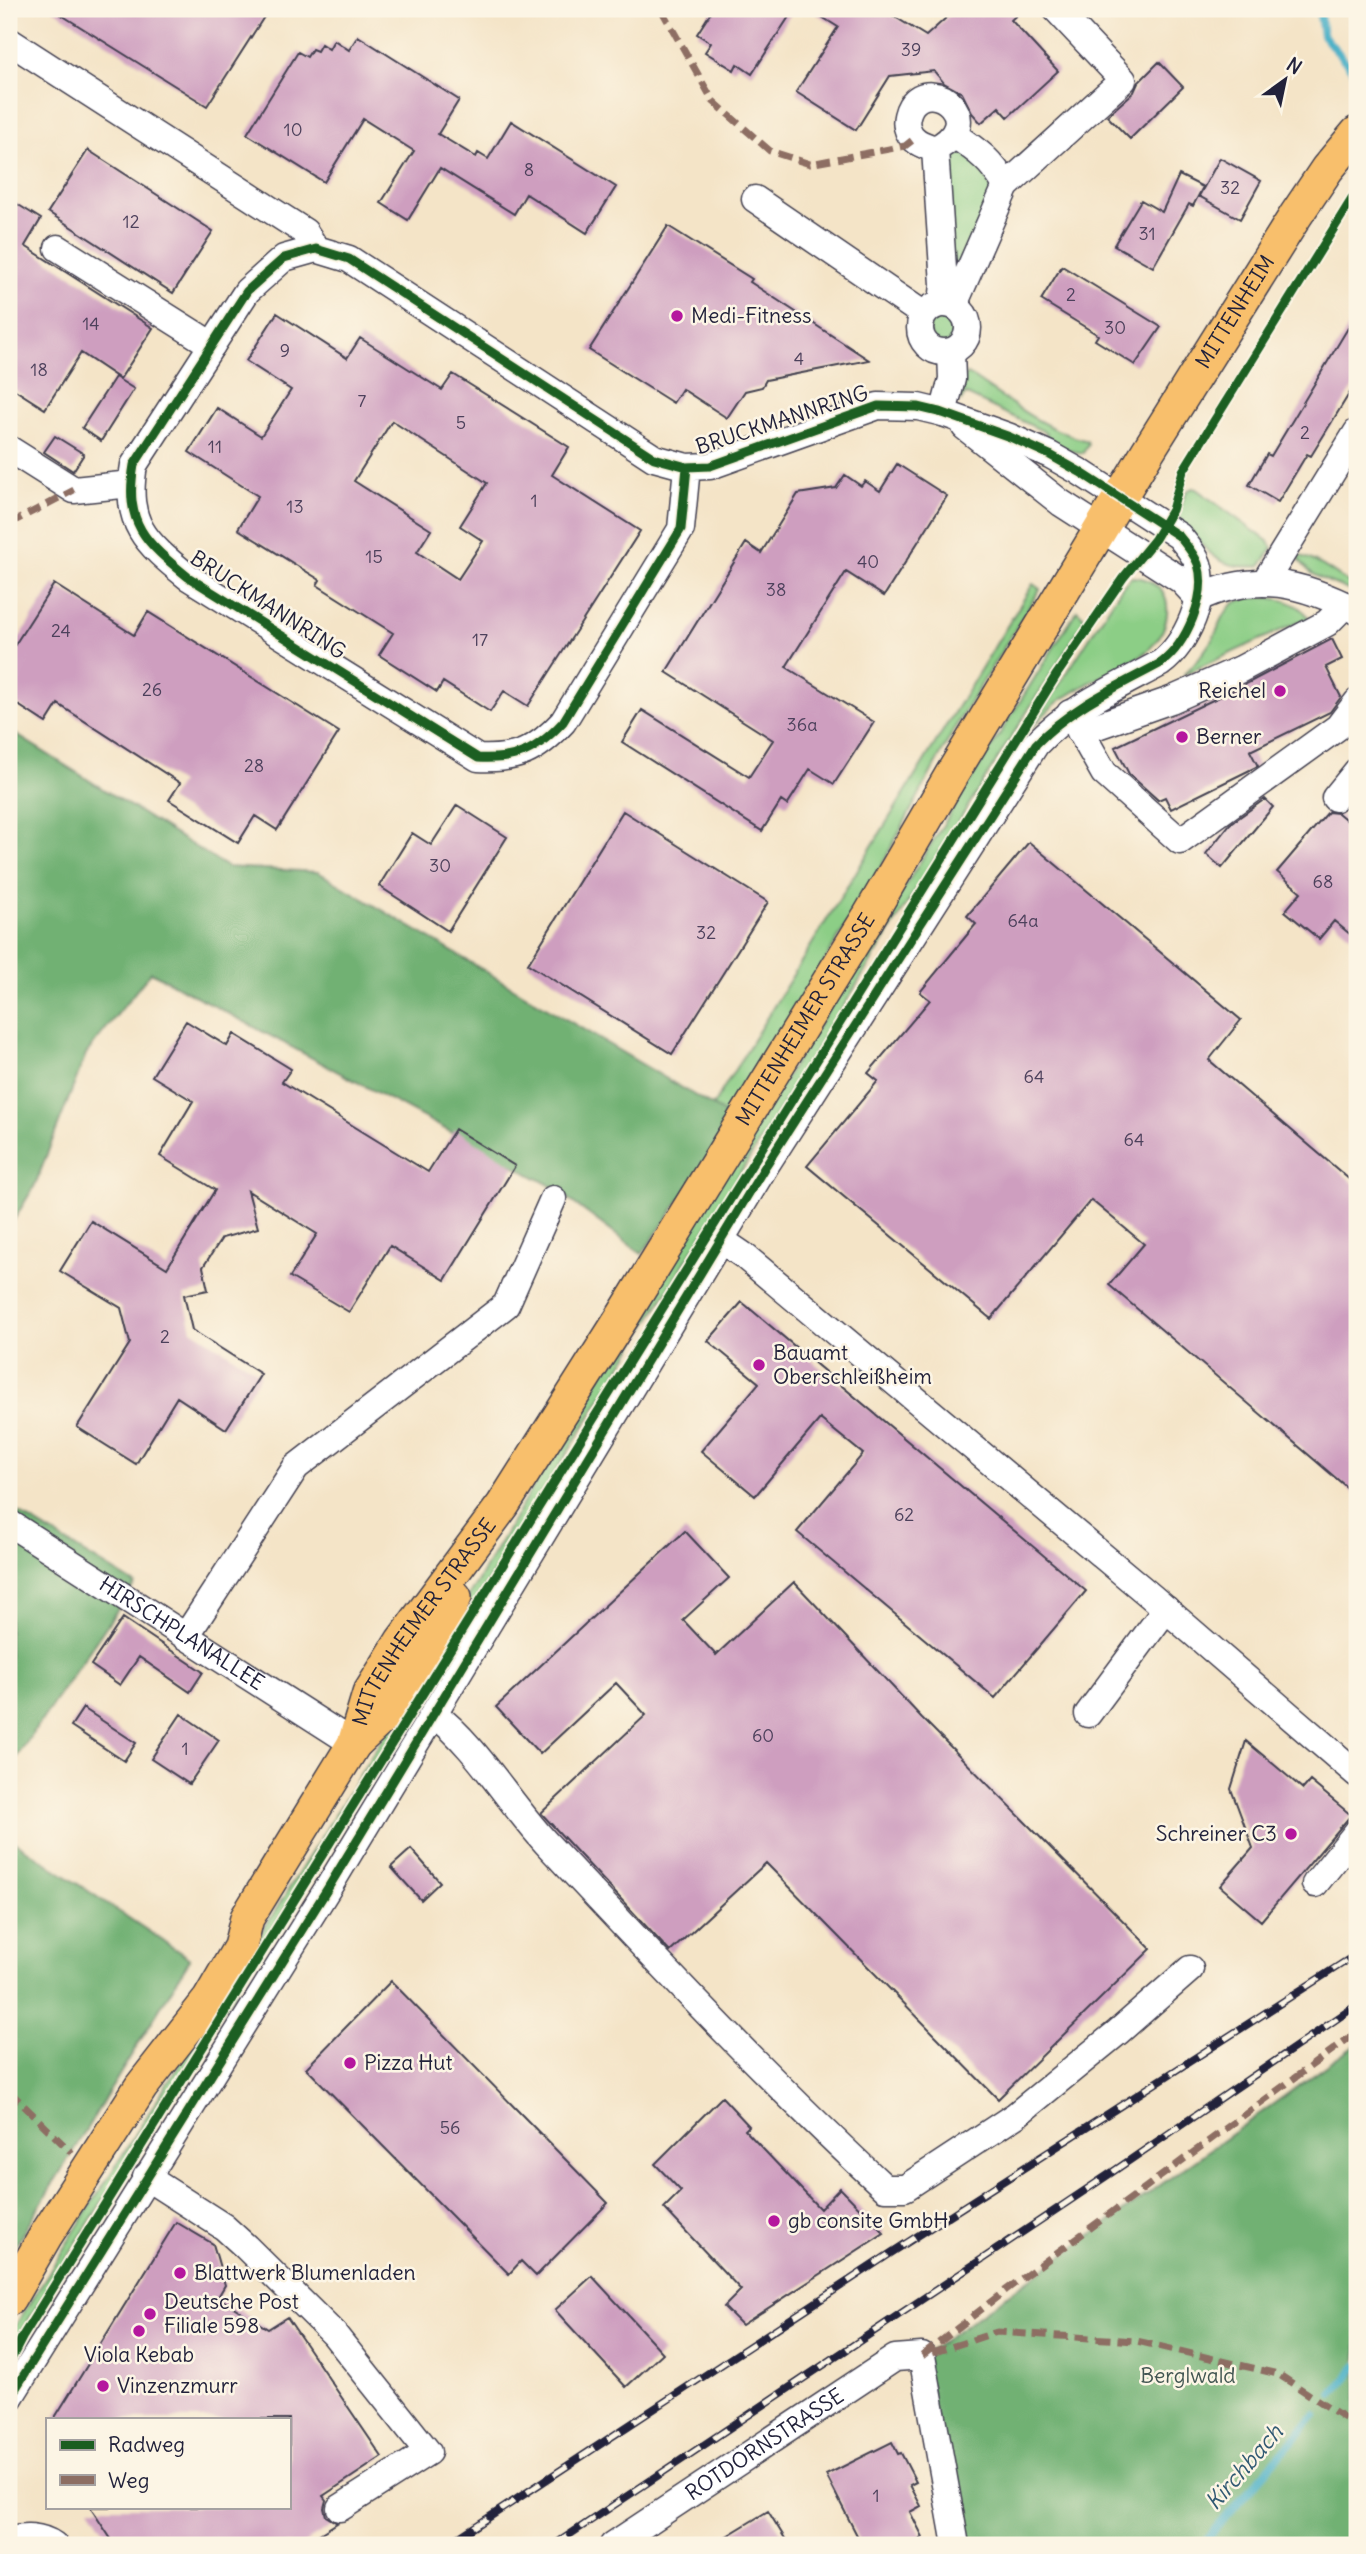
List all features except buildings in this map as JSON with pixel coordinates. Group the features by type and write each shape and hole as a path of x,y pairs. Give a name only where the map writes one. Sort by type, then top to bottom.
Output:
{"main road":[{"name":"MITTENHEIM","path":"1120,497 1296,215 1357,132"},
{"name":"MITTENHEIMER STRASSE","path":"9,2300 46,2235 141,2087 189,1988 221,1937 247,1918 354,1744 369,1694 402,1642 503,1505 623,1316 868,918 1120,497"}],"street":[{"path":"755,199 940,307 964,312 969,323 968,335 961,346 951,352 939,352 928,347 921,337 919,326 940,307 1006,186 1123,80 1056,9"},
{"name":"BRUCKMANNRING","path":"9,40 305,232 316,249"},
{"path":"940,307 944,284 945,142 983,154 997,169 1006,186"},
{"path":"58,248 212,345"},
{"name":"BRUCKMANNRING","path":"687,467 681,529 563,722 549,737 522,755 500,759 478,758 188,577 145,536 133,512 131,484 134,465 247,290 284,258 316,249 349,259 654,458 687,467 710,466 878,406 918,407 1010,436 1050,455 1120,497"},
{"path":"948,415 952,379 951,352"},
{"name":"BRUCKMANNRING","path":"948,415 1041,488 1101,529"},
{"path":"1264,583 1357,432"},
{"path":"9,449 74,490 131,484"},
{"path":"9,2399 328,1888 766,1165 1036,744 1075,722 1171,656 1185,636 1198,598 1198,564 1179,536 1120,497"},
{"path":"1101,529 1181,580 1198,598"},
{"path":"1198,598 1238,584 1286,584 1327,595 1351,608"},
{"path":"1075,722 1171,700 1232,674 1351,608"},
{"path":"1075,722 1104,773 1180,841 1338,727 1357,702"},
{"path":"1335,798 1357,771"},
{"path":"186,1636 296,1466 506,1305 553,1199"},
{"path":"721,1240 743,1255 1166,1609 1357,1774"},
{"name":"HIRSCHPLANALLEE","path":"9,1523 354,1744"},
{"path":"1088,1714 1166,1609"},
{"path":"434,1714 451,1727 533,1828 705,2012 885,2188 905,2188 1016,2115 1190,1969"},
{"path":"1315,1884 1357,1832"},
{"path":"146,2177 224,2227 246,2247 334,2333 428,2452 340,2508"},
{"name":"ROTDORNSTRASSE","path":"613,2545 895,2358 922,2356 956,2545"},
{"path":"9,2539 32,2536 54,2545"}],"green space":[{"path":"950,150 976,158 984,167 993,192 953,292 946,152"},
{"path":"945,312 957,316 961,328 957,340 945,344 933,340 929,328 933,316"},
{"path":"968,374 1040,421 1087,441 1088,445 1083,453 1066,450 1044,441 1047,433 965,394 961,401 959,399 964,377"},
{"path":"1192,488 1269,542 1273,548 1260,566 1231,565 1221,560 1204,547 1177,518 1186,492"},
{"path":"1297,555 1336,574 1357,589 1357,595 1316,576 1302,564"},
{"path":"1131,577 1150,582 1160,589 1165,598 1167,614 1158,639 1129,663 1062,699 1031,729 1122,587"},
{"path":"1033,584 1040,589 958,722 878,872 708,1156 685,1151"},
{"path":"1242,599 1276,599 1298,607 1309,618 1302,636 1303,620 1183,675 1209,645 1230,607"},
{"path":"1077,610 1084,617 1082,625 248,1968 245,1972 237,1972 426,1669 565,1432"},
{"path":"9,730 227,867 318,872 736,1120 642,1254 548,1184 151,972 86,1054 35,1185 9,1228"},
{"path":"9,1507 135,1584 9,1768"},
{"path":"9,1838 190,1959 9,2256"},
{"path":"231,1982 236,1987 235,1993 9,2351 9,2336"},
{"name":"Berglwald","path":"1357,2044 1357,2545 956,2545 922,2356"}],"waterway":[{"path":"1319,9 1323,35 1357,75"},
{"name":"Kirchbach","path":"1333,2394 1357,2366"},
{"name":"Kirchbach","path":"1202,2545 1315,2415"}],"railway":[{"path":"447,2545 891,2253 1357,1954"},
{"path":"554,2545 1111,2173 1357,2005"}],"marked path":[{"path":"661,9 713,101 770,151 810,164 905,146 914,139"},
{"path":"9,524 74,490"},
{"path":"922,2356 1006,2290 1357,2032"},
{"path":"9,2091 72,2153"},
{"path":"932,2353 997,2332 1137,2341 1278,2374 1357,2426"}],"cycle path":[{"path":"9,2363 23,2336 1057,674 1123,578 1155,539 1172,510 1183,471 1357,191"},
{"path":"9,2399 328,1888 766,1165 1036,744 1079,708 1161,663 1179,644 1197,604 1200,590 1198,564 1179,536 1080,472 1010,437 918,407 878,406 710,466 687,467 654,458 349,259 316,249 284,258 247,291 134,465 132,502 135,517 149,542 188,577 478,758 492,758 515,755 535,747 563,722 681,529 687,467"}],"place":[{"name":"Medi-Fitness","path":"677,316"},
{"name":"Reichel","path":"1280,691"},
{"name":"Berner","path":"1182,737"},
{"name":"Bauamt Oberschleißheim","path":"759,1365"},
{"name":"Schreiner C3","path":"1291,1834"},
{"name":"Pizza Hut","path":"350,2063"},
{"name":"gb consite GmbH","path":"774,2221"},
{"name":"Blattwerk Blumenladen","path":"180,2273"},
{"name":"Deutsche Post Filiale 598","path":"150,2314"},
{"name":"Viola Kebab","path":"139,2331"},
{"name":"Vinzenzmurr","path":"103,2386"}]}
